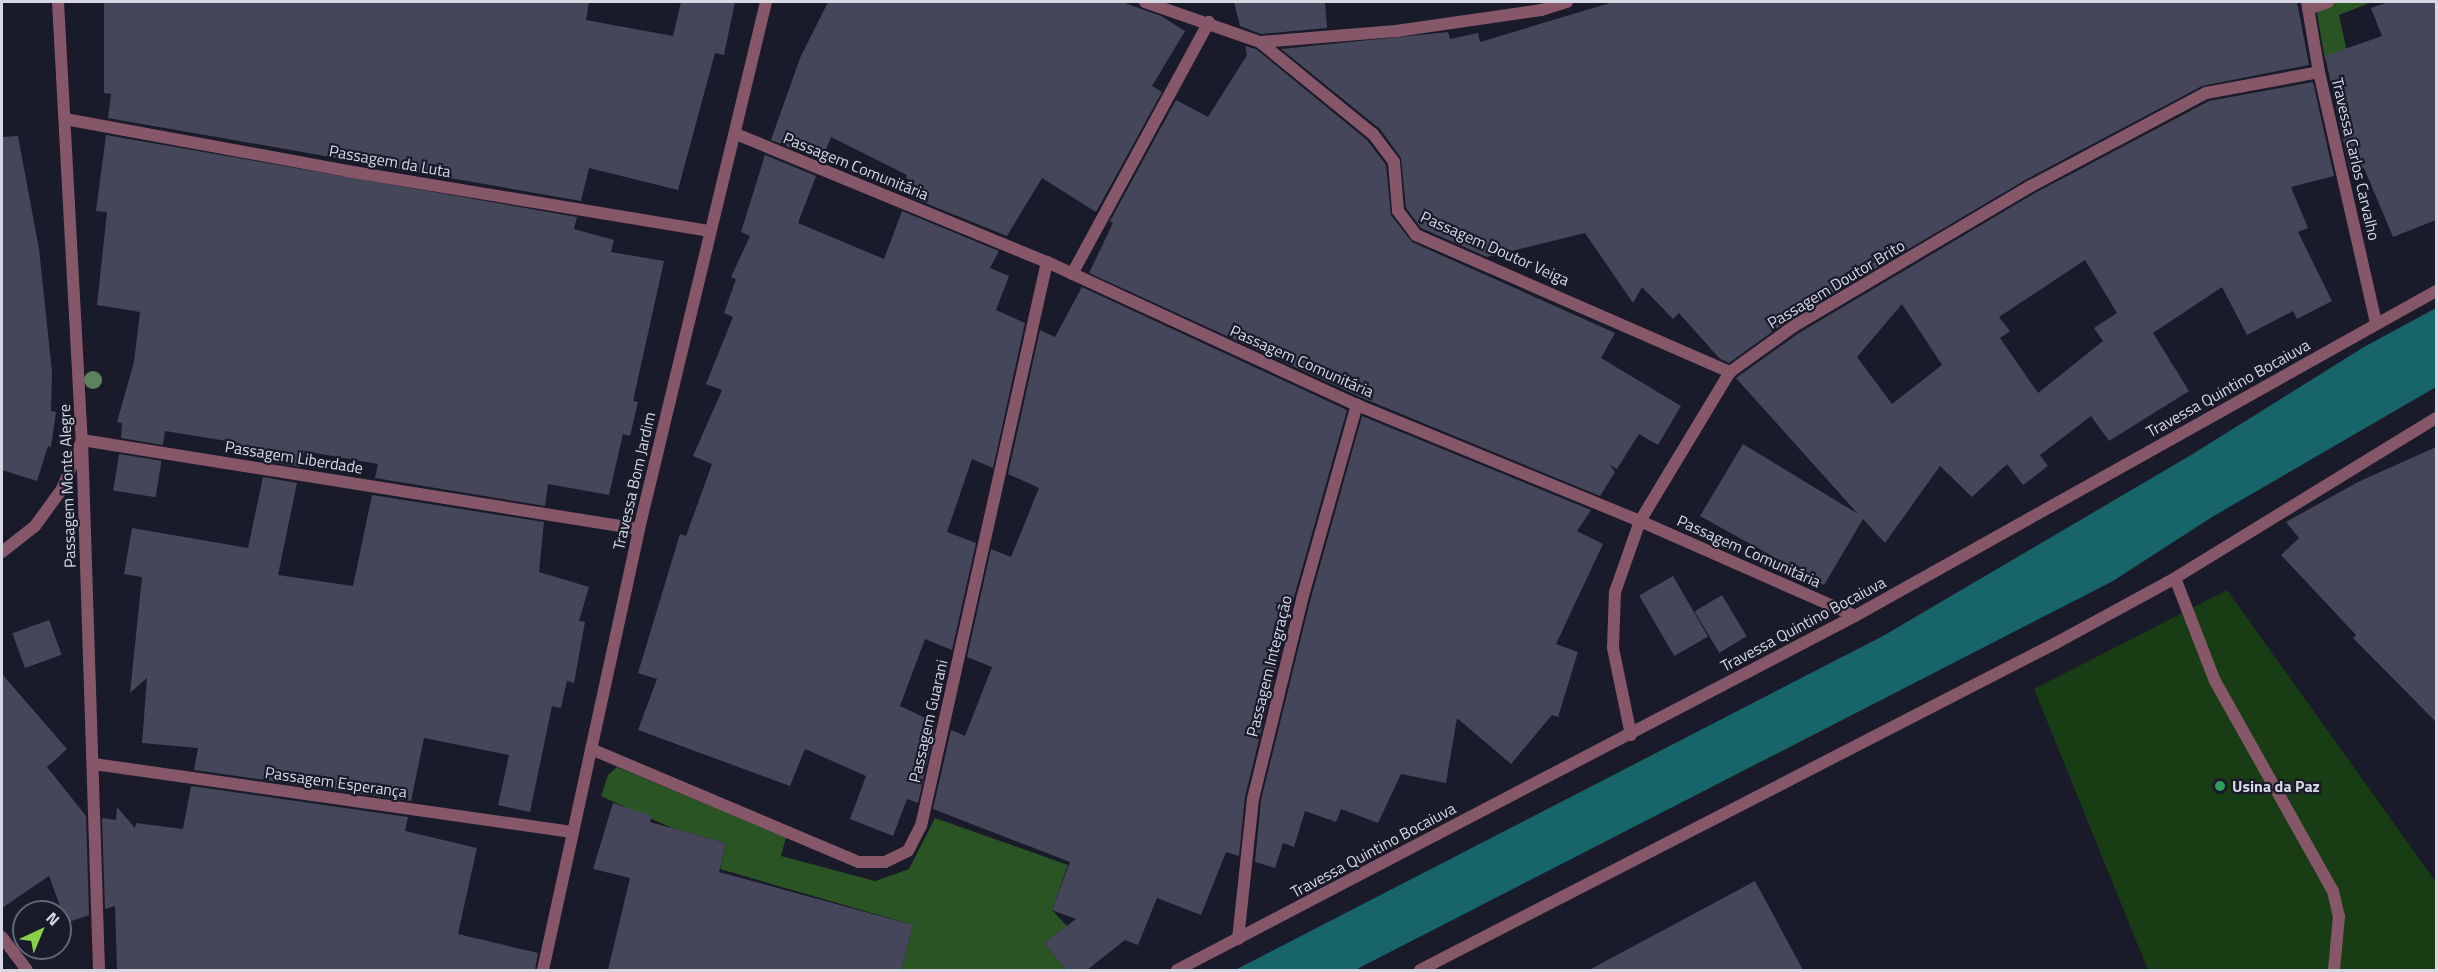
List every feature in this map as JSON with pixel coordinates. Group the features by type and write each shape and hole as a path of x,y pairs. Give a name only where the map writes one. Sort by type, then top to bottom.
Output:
{"street":[{"name":"Passagem Monte Alegre","path":"58,2 82,440 99,970"},
{"name":"Travessa Bom Jardim","path":"543,970 639,529 766,2"},
{"name":"Passagem Doutor Veiga","path":"1144,2 1209,22 1260,42 1384,147 1394,162 1398,210 1405,225 1416,235 1730,372"},
{"name":"Passagem Doutor Veiga","path":"1260,42 1396,31 1541,10 1567,2"},
{"path":"2308,5 2328,2"},
{"name":"Travessa Carlos Carvalho","path":"2308,5 2319,72 2376,323"},
{"path":"1072,274 1209,22"},
{"name":"Passagem Doutor Brito","path":"1631,735 1613,648 1614,592 1640,521 1730,372 1794,326 2031,186 2206,93 2319,72"},
{"name":"Passagem da Luta","path":"64,119 347,171 710,231"},
{"name":"Passagem Comunitária","path":"736,134 1047,262 1358,405 1640,521 1855,616"},
{"name":"Passagem Guarani","path":"591,749 858,862 885,862 908,851 921,826 1047,262"},
{"name":"Travessa Quintino Bocaiuva","path":"1177,970 1631,735 1855,616 2436,291"},
{"name":"Passagem Integração","path":"1238,939 1253,800 1302,599 1358,405"},
{"path":"1420,970 2175,578 2436,418"},
{"path":"2,552 35,526 62,489 82,440"},
{"name":"Passagem Liberdade","path":"82,440 639,529"},
{"path":"2175,578 2216,681 2332,891 2339,916 2334,970"},
{"name":"Passagem Esperança","path":"94,764 573,832"},
{"path":"2,937 27,970"}],"shaded area":[{"path":"2315,2 2372,2 2339,15 2347,52 2325,60"},
{"path":"2436,308 2436,387 2212,517 2113,581 1355,970 1235,970 1883,636 2191,455 2364,347"},
{"name":"Usina da Paz","path":"2227,590 2436,882 2436,970 2148,970 2034,689"},
{"path":"617,767 786,837 781,856 875,881 909,869 935,818 1068,865 1052,910 1067,926 1044,943 1066,970 901,970 913,925 720,869 726,843 672,828 601,796 608,775"}],"building":[{"path":"104,2 589,2 586,20 673,36 681,2 735,2 724,55 715,53 678,190 589,168 581,201 108,118 111,94 104,93"},
{"path":"828,2 1122,2 1161,16 1185,31 1152,86 1162,92 1096,212 1042,178 1007,236 908,196 914,182 906,178 907,175 831,137 822,160 771,140 800,58"},
{"path":"1234,2 1325,2 1327,28 1261,34 1240,26"},
{"path":"1613,2 2297,2 2309,65 2202,86 2027,179 1790,319 1729,363 1719,358 1679,313 1673,319 1642,287 1633,303 1585,233 1487,257 1421,228 1406,208 1401,158 1380,129 1281,49 1448,32 1450,39 1478,33 1480,42"},
{"path":"2389,2 2436,2 2436,220 2393,237 2364,168 2350,171 2325,56 2382,36 2371,8"},
{"path":"1245,46 1256,49 1367,140 1386,165 1391,215 1412,242 1615,333 1601,358 1681,406 1658,445 1639,434 1617,469 1610,465 1615,472 1600,496 1360,397 1089,273 1113,223 1110,221 1176,100 1208,117 1247,55"},
{"path":"2313,82 2334,176 2291,187 2308,228 2298,232 2332,301 2297,319 2293,311 2247,335 2222,287 2153,333 2189,391 2109,441 2091,416 2040,455 2048,466 2023,485 2007,464 1972,497 1940,466 1885,543 1863,519 1824,585 1700,516 1743,444 1858,514 1736,378 1799,333 2035,193 2209,101","holes":["2085,260 2117,313 2094,328 2103,341 2038,393 2000,338 2010,331 1999,317","1902,304 1942,365 1892,404 1857,357"]},
{"path":"106,135 577,217 574,229 614,240 611,252 664,261 633,401 638,402 630,436 623,434 609,495 548,484 545,506 375,478 378,464 304,451 301,467 266,461 267,454 238,449 239,443 165,431 163,445 121,438 122,423 117,422 134,362 140,312 97,305 107,212 96,211"},
{"path":"18,136 39,249 52,372 51,411 56,412 51,447 48,446 37,481 2,470 2,137"},
{"path":"765,155 816,176 798,223 884,259 902,211 999,251 990,268 1009,276 996,310 1025,323 993,468 972,459 947,532 976,543 952,650 925,639 900,706 936,723 918,803 907,799 893,836 850,819 866,776 805,749 790,786 638,730 657,679 638,673 680,534 686,536 712,464 693,456 722,390 706,384 733,317 724,313 736,279 731,277 750,236 741,232"},
{"path":"1082,287 1347,410 1294,597 1245,797 1239,856 1226,852 1201,915 1157,898 1138,945 1125,940 1087,970 1066,970 1044,943 1076,919 1052,910 1070,862 933,809 951,730 965,736 992,667 967,657 991,549 1011,557 1039,488 1008,474 1040,330 1055,337"},
{"path":"1362,416 1591,510 1577,531 1603,544 1556,644 1578,652 1558,717 1552,715 1511,764 1457,718 1446,783 1401,774 1378,823 1341,809 1336,822 1305,811 1294,847 1283,843 1275,868 1255,862 1261,800 1310,601"},
{"path":"2436,447 2436,722 2353,638 2356,635 2281,555 2299,538 2286,522 2358,482"},
{"path":"119,454 161,461 156,497 113,491"},
{"path":"263,477 297,483 278,575 353,586 372,495 544,522 539,572 589,587 579,621 585,622 574,683 567,681 561,708 552,706 530,812 498,805 509,755 424,738 411,801 194,770 198,748 142,743 147,678 130,693 142,577 124,574 132,528 248,548"},
{"path":"1673,576 1708,637 1674,656 1639,596"},
{"path":"1722,595 1747,636 1719,653 1695,611"},
{"path":"49,620 62,655 25,668 12,633"},
{"path":"2,674 67,749 47,767 86,816 89,915 72,921 72,900 58,900 49,876 2,908"},
{"path":"191,786 408,817 405,831 477,848 458,934 538,953 535,970 117,970 115,906 105,909 102,818 116,820 117,807 135,828 136,823 183,829"},
{"path":"613,803 652,816 650,822 726,843 719,872 913,925 901,970 608,970 630,878 593,869"},
{"path":"1755,881 1803,970 1589,970"}],"place":[{"name":"Usina da Paz","path":"2220,786"}]}
